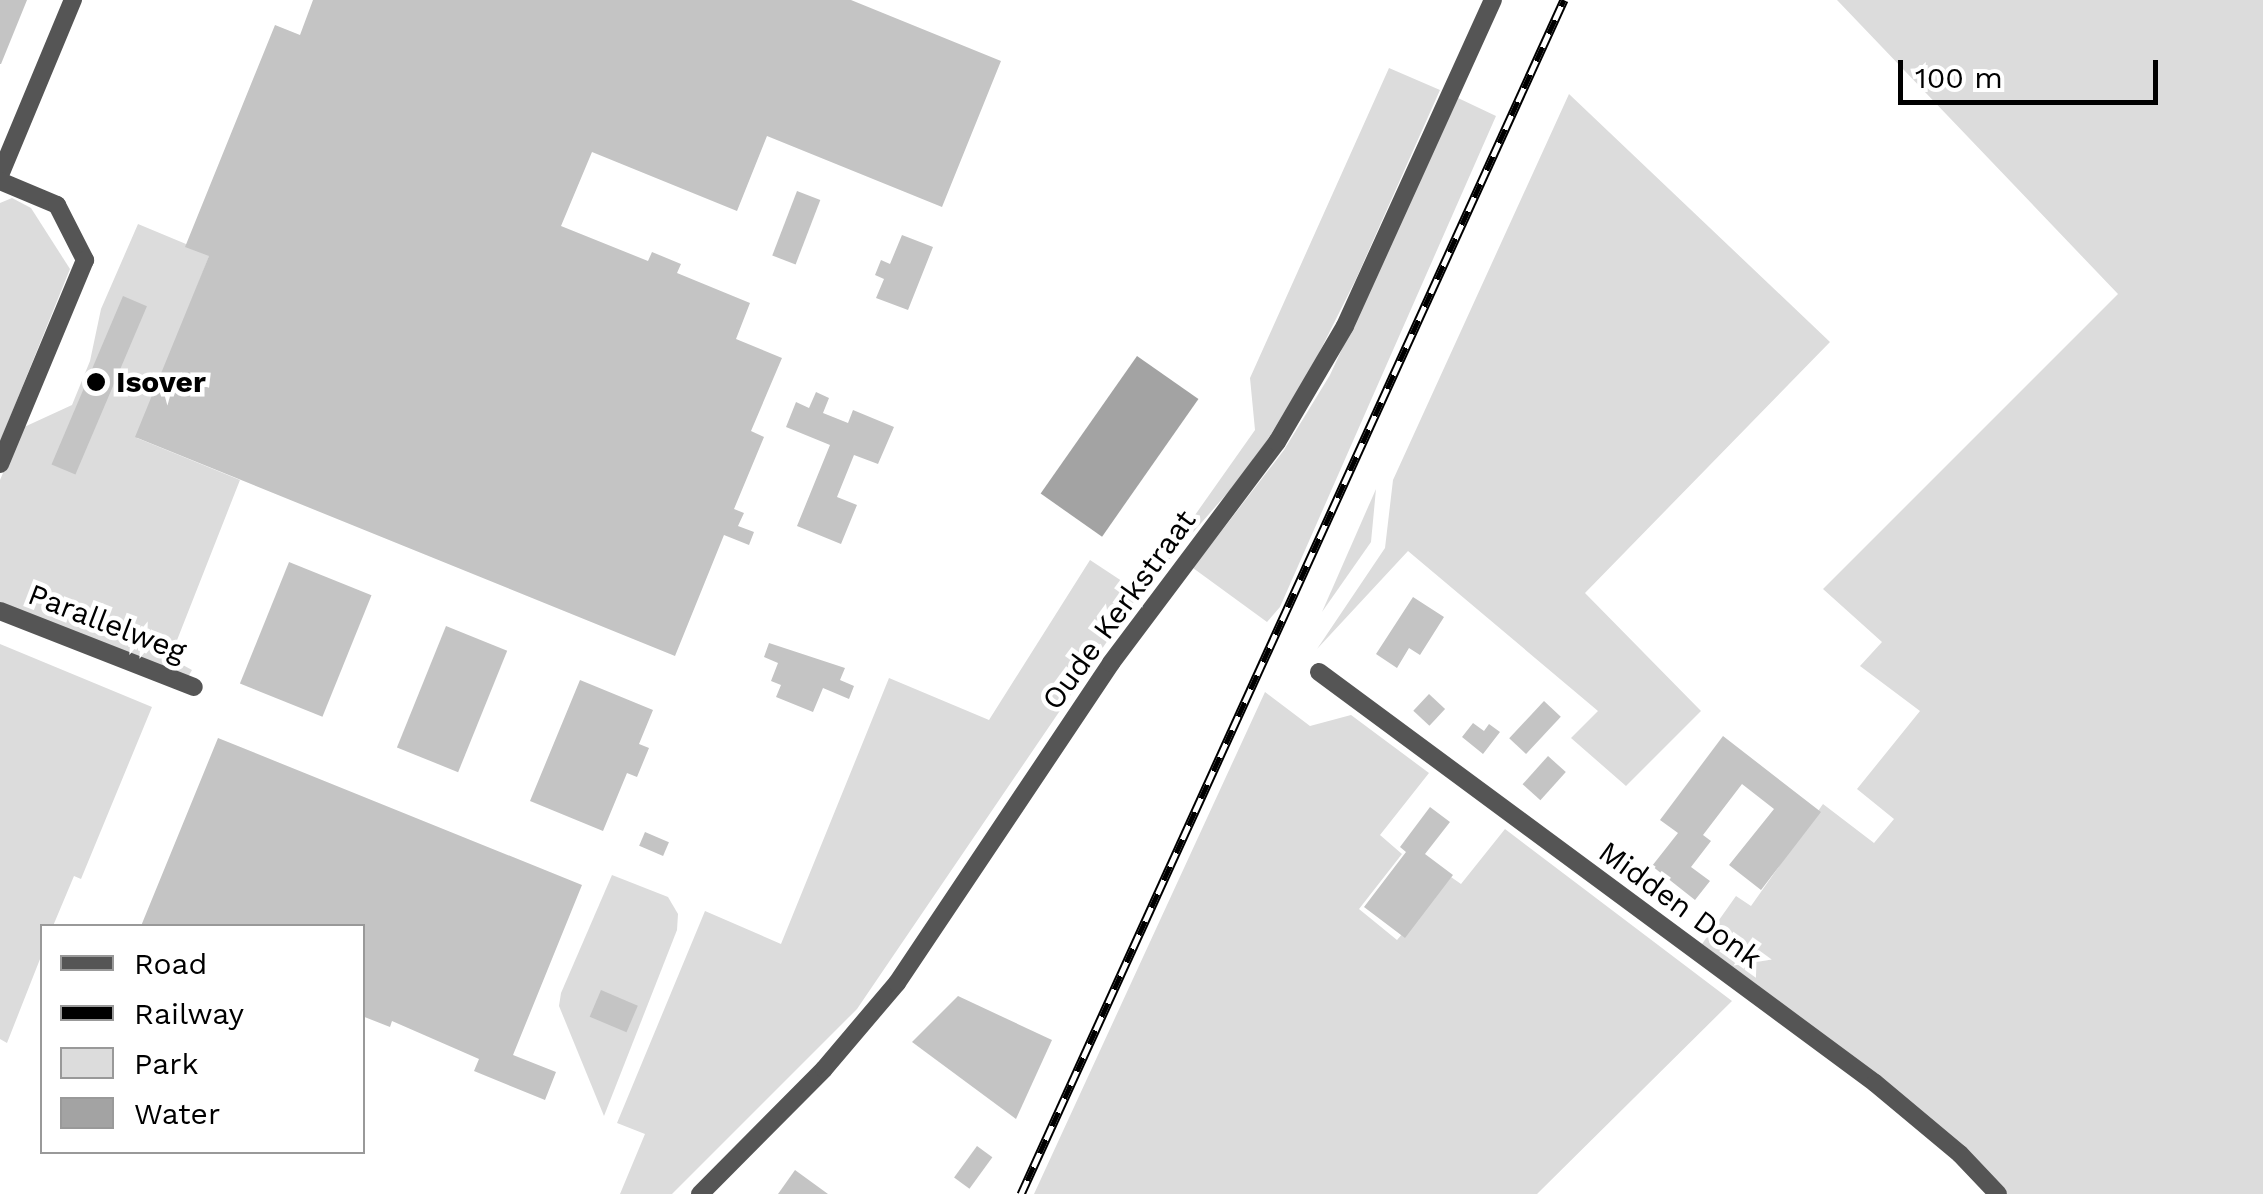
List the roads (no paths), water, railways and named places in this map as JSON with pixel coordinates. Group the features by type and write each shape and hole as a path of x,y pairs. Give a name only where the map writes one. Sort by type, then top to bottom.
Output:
{"street":[{"path":"0,464 85,260 58,205 0,178 73,0"},
{"name":"Oude Kerkstraat","path":"700,1194 824,1069 897,983 1110,663 1277,442 1345,326 1493,0"},
{"name":"Parallelweg","path":"0,611 194,687"},
{"name":"Midden Donk","path":"1318,672 1875,1084 1960,1154 1998,1194"}],"water":[{"path":"1137,356 1198,399 1102,537 1041,494"}],"railway":[{"path":"1021,1194 1564,0"}],"place":[{"name":"Isover","path":"96,382"}]}
